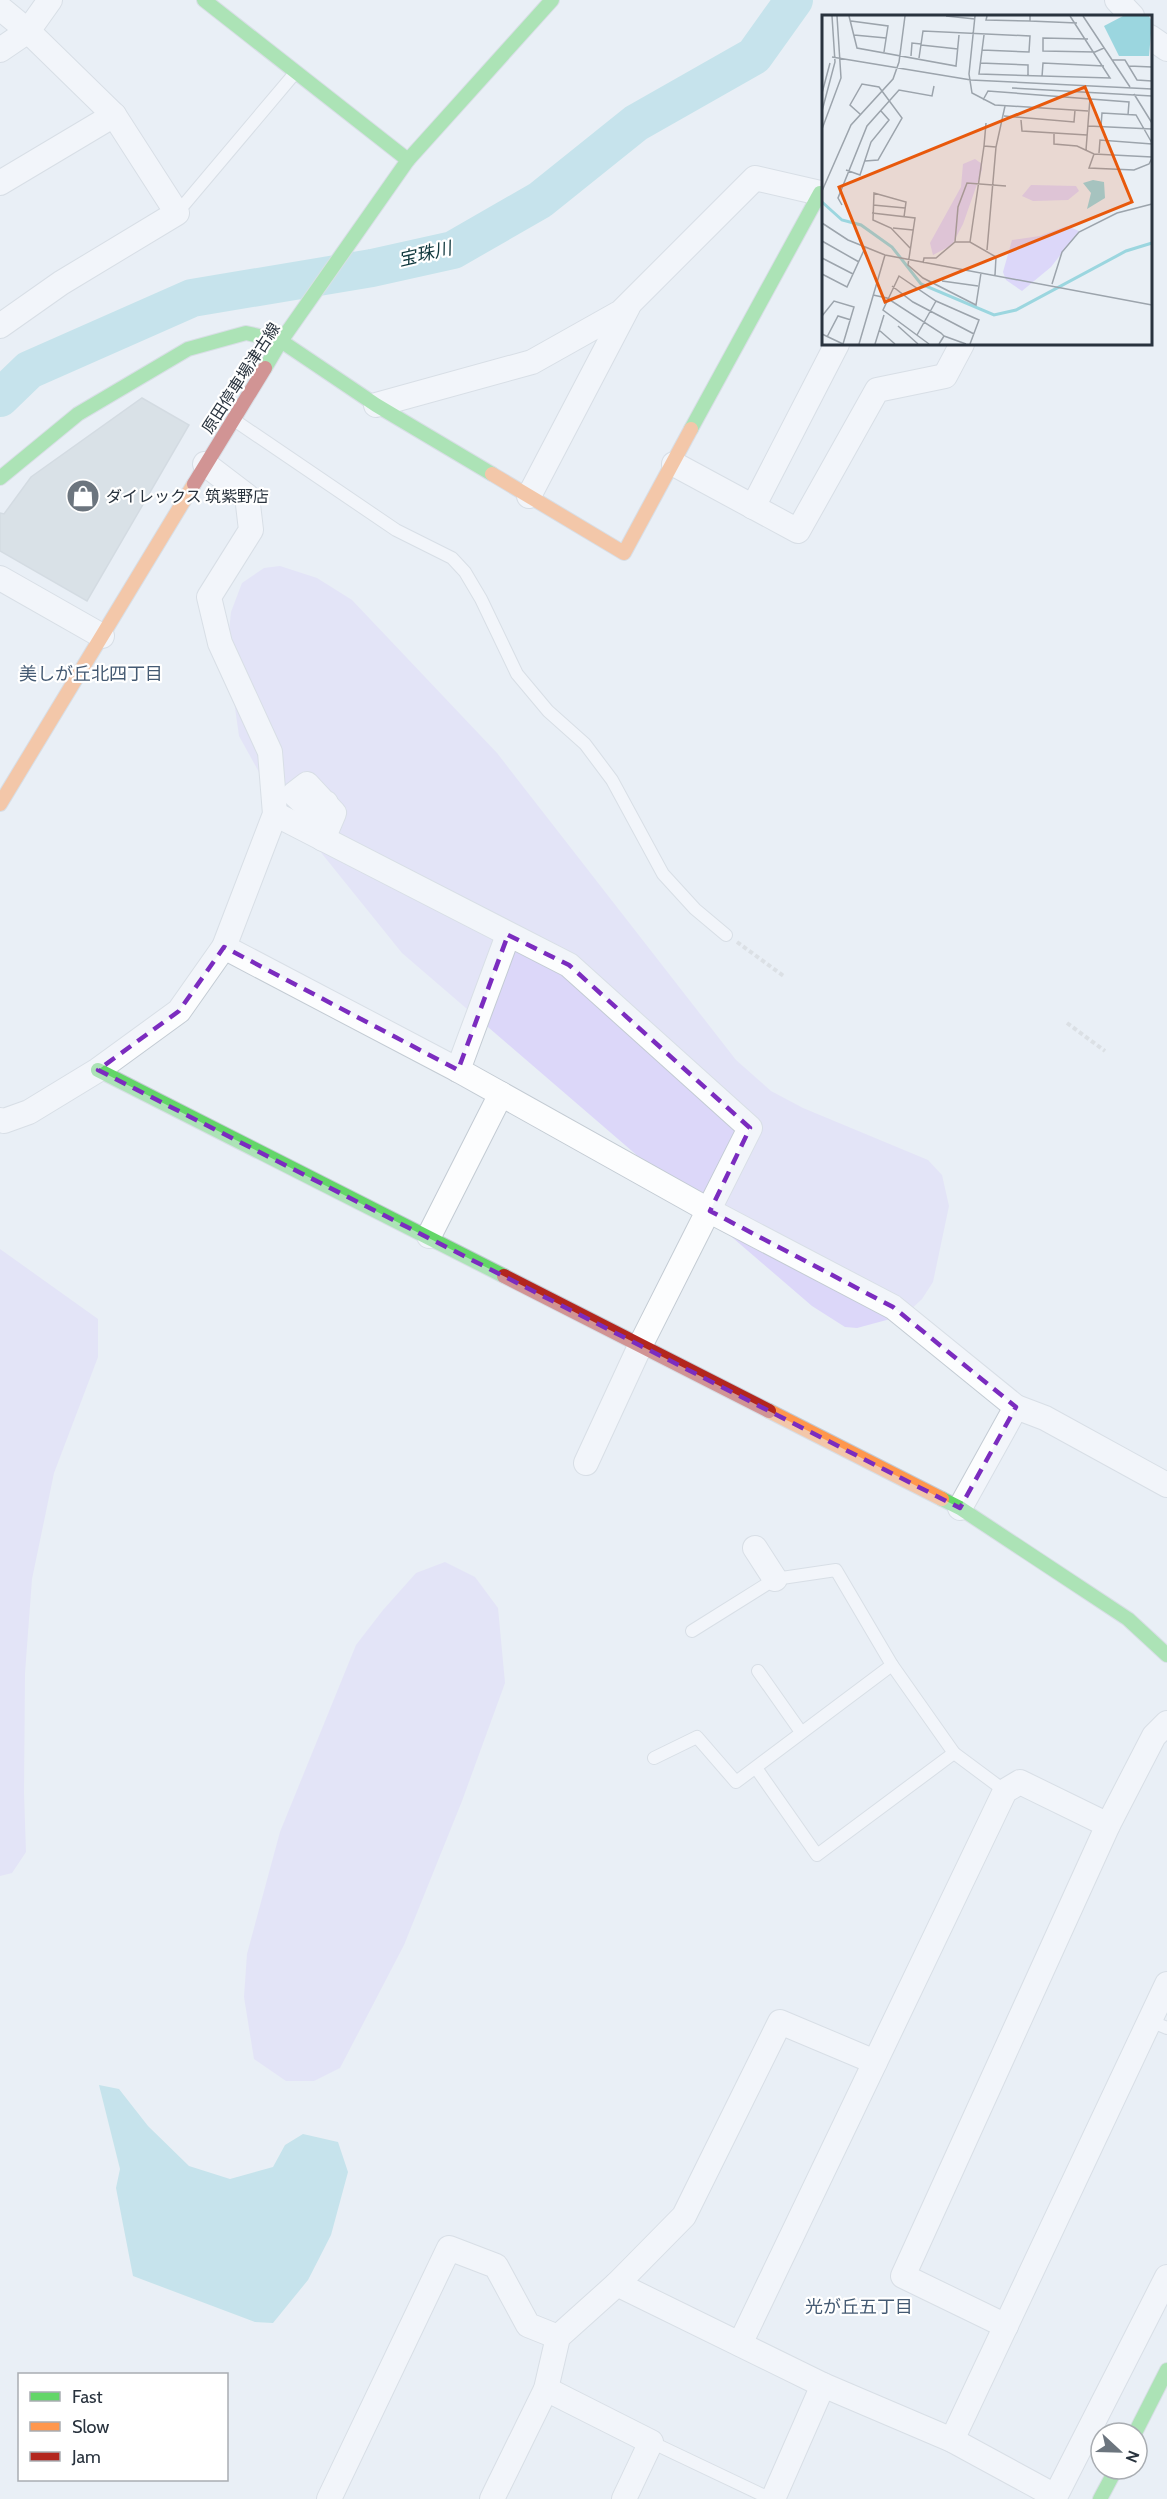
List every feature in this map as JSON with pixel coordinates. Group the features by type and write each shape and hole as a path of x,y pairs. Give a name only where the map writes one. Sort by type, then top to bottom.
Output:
{"main road":[{"path":"204,0 408,160"},
{"name":"原田停車場津古線","path":"0,804 281,342 408,160 541,3"},
{"path":"0,478 78,414 188,349 246,333 281,342 376,405 624,553 822,194"},
{"path":"98,1070 429,1236 960,1508 1128,1619 1167,1655"},
{"path":"1141,2421 1167,2370"},
{"path":"1100,2499 1110,2481"}],"street":[{"path":"0,50 28,31 50,0"},
{"path":"1117,0 1131,15"},
{"path":"0,8 28,31 114,116 177,213 61,283 0,326"},
{"path":"1152,38 1167,49"},
{"path":"0,183 114,116"},
{"path":"376,405 532,362 621,312 755,178 822,194"},
{"path":"529,496 630,303"},
{"path":"753,507 836,345"},
{"path":"674,464 798,531 877,390 945,376 961,345"},
{"path":"0,1120 4,1121 29,1112 98,1070 179,1011 224,947 275,814 270,752 220,643 209,597 251,530 247,496 205,464"},
{"path":"0,578 102,636"},
{"path":"323,839 334,813 326,803"},
{"path":"275,814 569,965 750,1128 641,1344 586,1463"},
{"path":"458,1070 508,935"},
{"path":"224,947 458,1070 710,1211 893,1307 1016,1407 1045,1418 1167,1485"},
{"path":"429,1236 501,1094"},
{"path":"960,1508 1016,1407"},
{"path":"755,1548 775,1579"},
{"path":"1006,2326 903,2276 1108,1825 1154,1736 1167,1724"},
{"path":"740,2344 1005,1791 1020,1782 1108,1825"},
{"path":"952,2440 1006,2326 1158,2024 1167,1984"},
{"path":"492,2499 546,2389 558,2337 617,2284 684,2216 780,2022 875,2062"},
{"path":"329,2499 449,2248 496,2266 528,2325 558,2337"},
{"path":"617,2284 823,2385 952,2440 1055,2498 1167,2277"},
{"path":"772,2499 823,2385"},
{"path":"546,2389 651,2442 624,2499"}],"lane":[{"path":"177,213 296,72"},
{"path":"233,420 396,530 452,558 465,572 481,599 517,674 548,711 585,744 612,780 663,874 695,909 726,935"},
{"path":"692,1630 775,1579 836,1570 892,1665 954,1753 1005,1791"},
{"path":"654,1758 697,1737 736,1782 892,1665"},
{"path":"758,1671 801,1732"},
{"path":"756,1768 817,1855 954,1753"},
{"path":"651,2442 772,2499"}],"path":[{"path":"726,935 785,977"},
{"path":"1067,1023 1105,1051"}],"highlighted area":[{"path":"508,935 569,965 750,1128 710,1211 893,1307 1016,1407 960,1508 98,1070 179,1011 224,947 458,1070"}],"shaded area":[{"path":"280,566 317,578 352,600 497,753 736,1060 771,1091 803,1108 928,1160 942,1175 949,1206 933,1282 922,1299 905,1315 857,1328 845,1327 812,1306 402,953 265,783 239,736 227,651 231,612 242,583 264,568"},
{"path":"0,1249 98,1319 98,1357 54,1473 32,1579 25,1673 26,1852 12,1873 0,1876"},
{"path":"445,1562 475,1577 498,1608 505,1683 462,1801 404,1945 340,2068 314,2081 286,2081 254,2059 244,1997 247,1954 280,1832 356,1645 416,1573"}],"water":[{"path":"99,2085 119,2089 148,2126 189,2166 230,2179 273,2167 285,2145 303,2134 338,2142 348,2172 331,2235 308,2280 273,2323 255,2322 133,2276 116,2188 120,2169"}],"building":[{"name":"ダイレックス 筑紫野店","path":"142,398 189,425 87,601 0,551 0,513 4,514 31,477"}],"waterway":[{"name":"宝珠川","path":"0,398 29,370 192,298 372,268 453,250 540,200 636,123 754,56 794,0"}],"traffic: fast":[{"path":"204,0 408,160"},
{"path":"265,368 281,341 408,160 552,0"},
{"path":"691,429 820,193 822,194"},
{"path":"0,478 78,414 188,349 246,333 281,341 376,405 492,474"},
{"path":"98,1070 504,1276"},
{"path":"942,1499 960,1508 1128,1619 1167,1655"},
{"path":"1141,2421 1167,2370"},
{"path":"1100,2499 1110,2481"}],"traffic: slow":[{"path":"492,474 624,553 691,429"},
{"path":"0,804 194,484"},
{"path":"769,1411 942,1499"}],"traffic: jam":[{"path":"194,484 265,368"},
{"path":"504,1276 769,1411"}],"place":[{"name":"ダイレックス 筑紫野店","path":"83,496"}],"district":[{"name":"美しが丘北四丁目","path":"91,674"},
{"name":"光が丘五丁目","path":"859,2307"}]}
